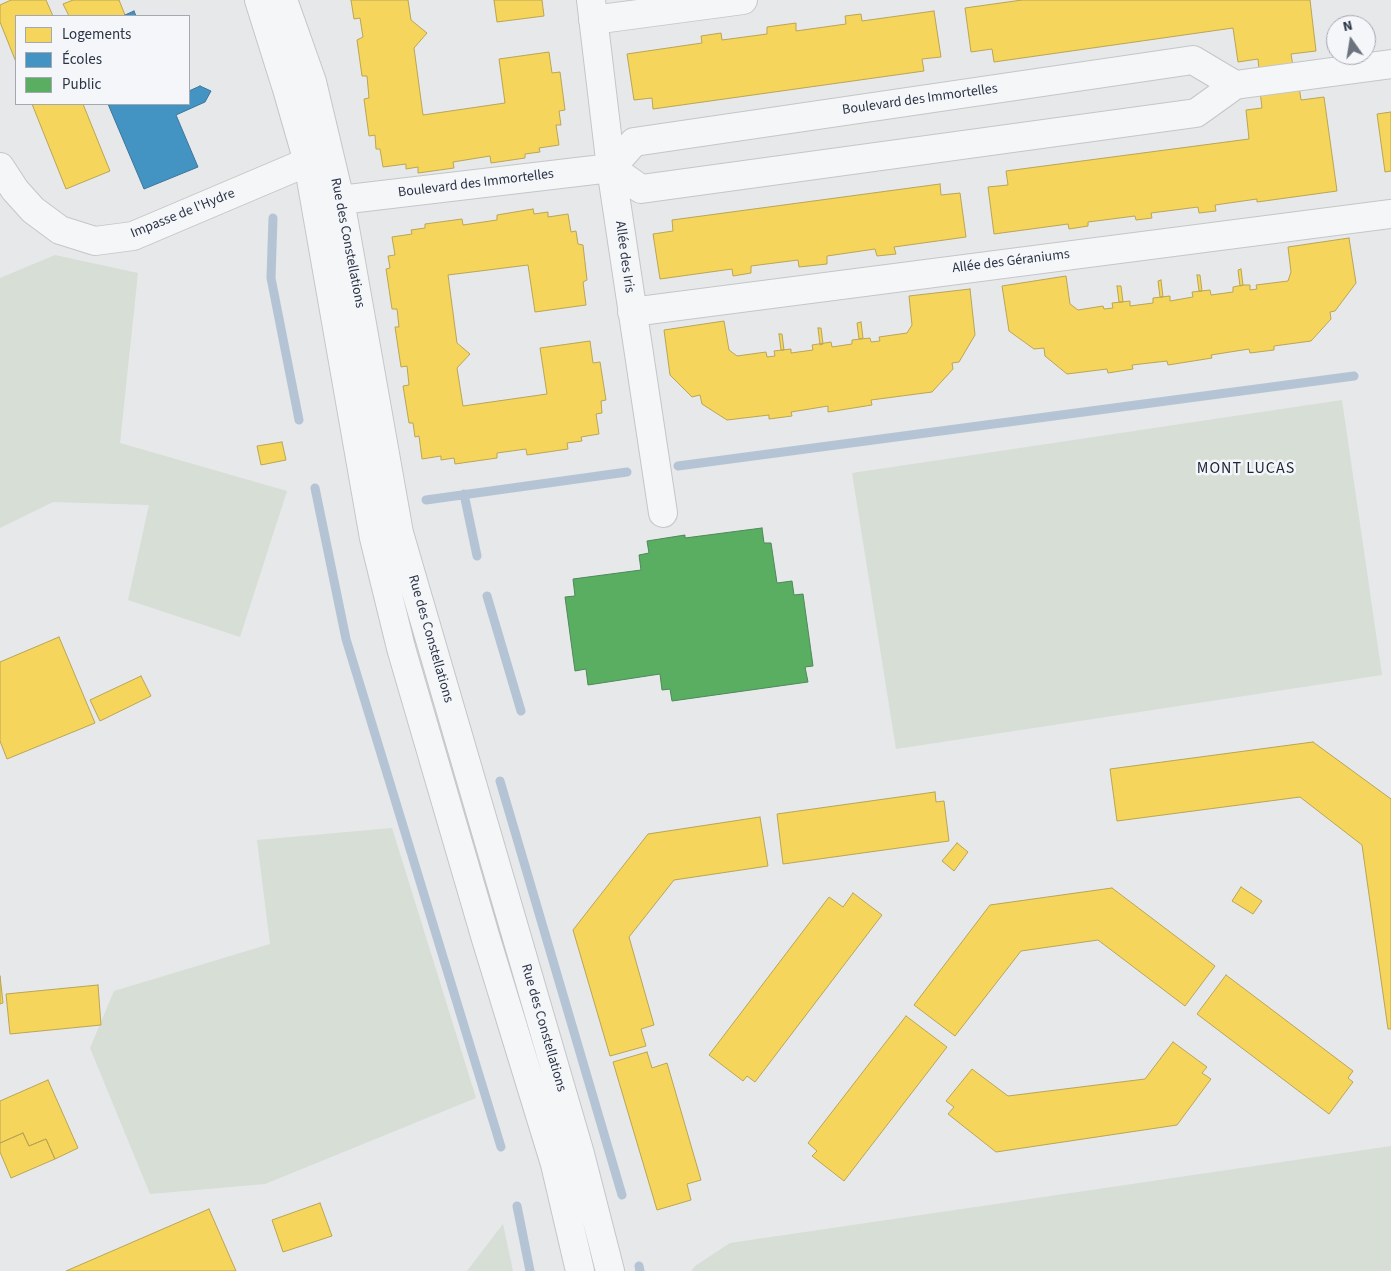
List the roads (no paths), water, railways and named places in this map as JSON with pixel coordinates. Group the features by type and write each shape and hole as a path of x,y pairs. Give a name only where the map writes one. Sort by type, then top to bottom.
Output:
{"street":[{"path":"259,0 287,89 319,158 374,538 421,718 556,1164 580,1271"},
{"name":"Rue des Constellations","path":"283,0 312,82 319,158 340,200 399,533 580,1154 610,1271"},
{"path":"592,10 743,0"},
{"name":"Allée des Iris","path":"592,10 611,168 663,513"},
{"name":"Boulevard des Immortelles","path":"340,200 611,168 634,142 1193,60 1235,85"},
{"path":"611,168 641,189 1196,113 1235,85 1391,64"},
{"name":"Impasse de l'Hydre","path":"0,166 15,190 33,210 60,230 95,241 134,236 319,158"},
{"name":"Allée des Géraniums","path":"632,312 1391,214"}],"waterway":[{"path":"273,218 271,278 299,420"},
{"path":"678,466 1354,376"},
{"path":"426,500 627,472"},
{"path":"315,488 346,639 501,1147"},
{"path":"464,494 477,556"},
{"path":"487,596 521,711"},
{"path":"500,781 622,1195"},
{"path":"517,1206 530,1271"},
{"path":"639,1266 640,1271"}],"district":[{"name":"MONT LUCAS","path":"1246,469"}]}
